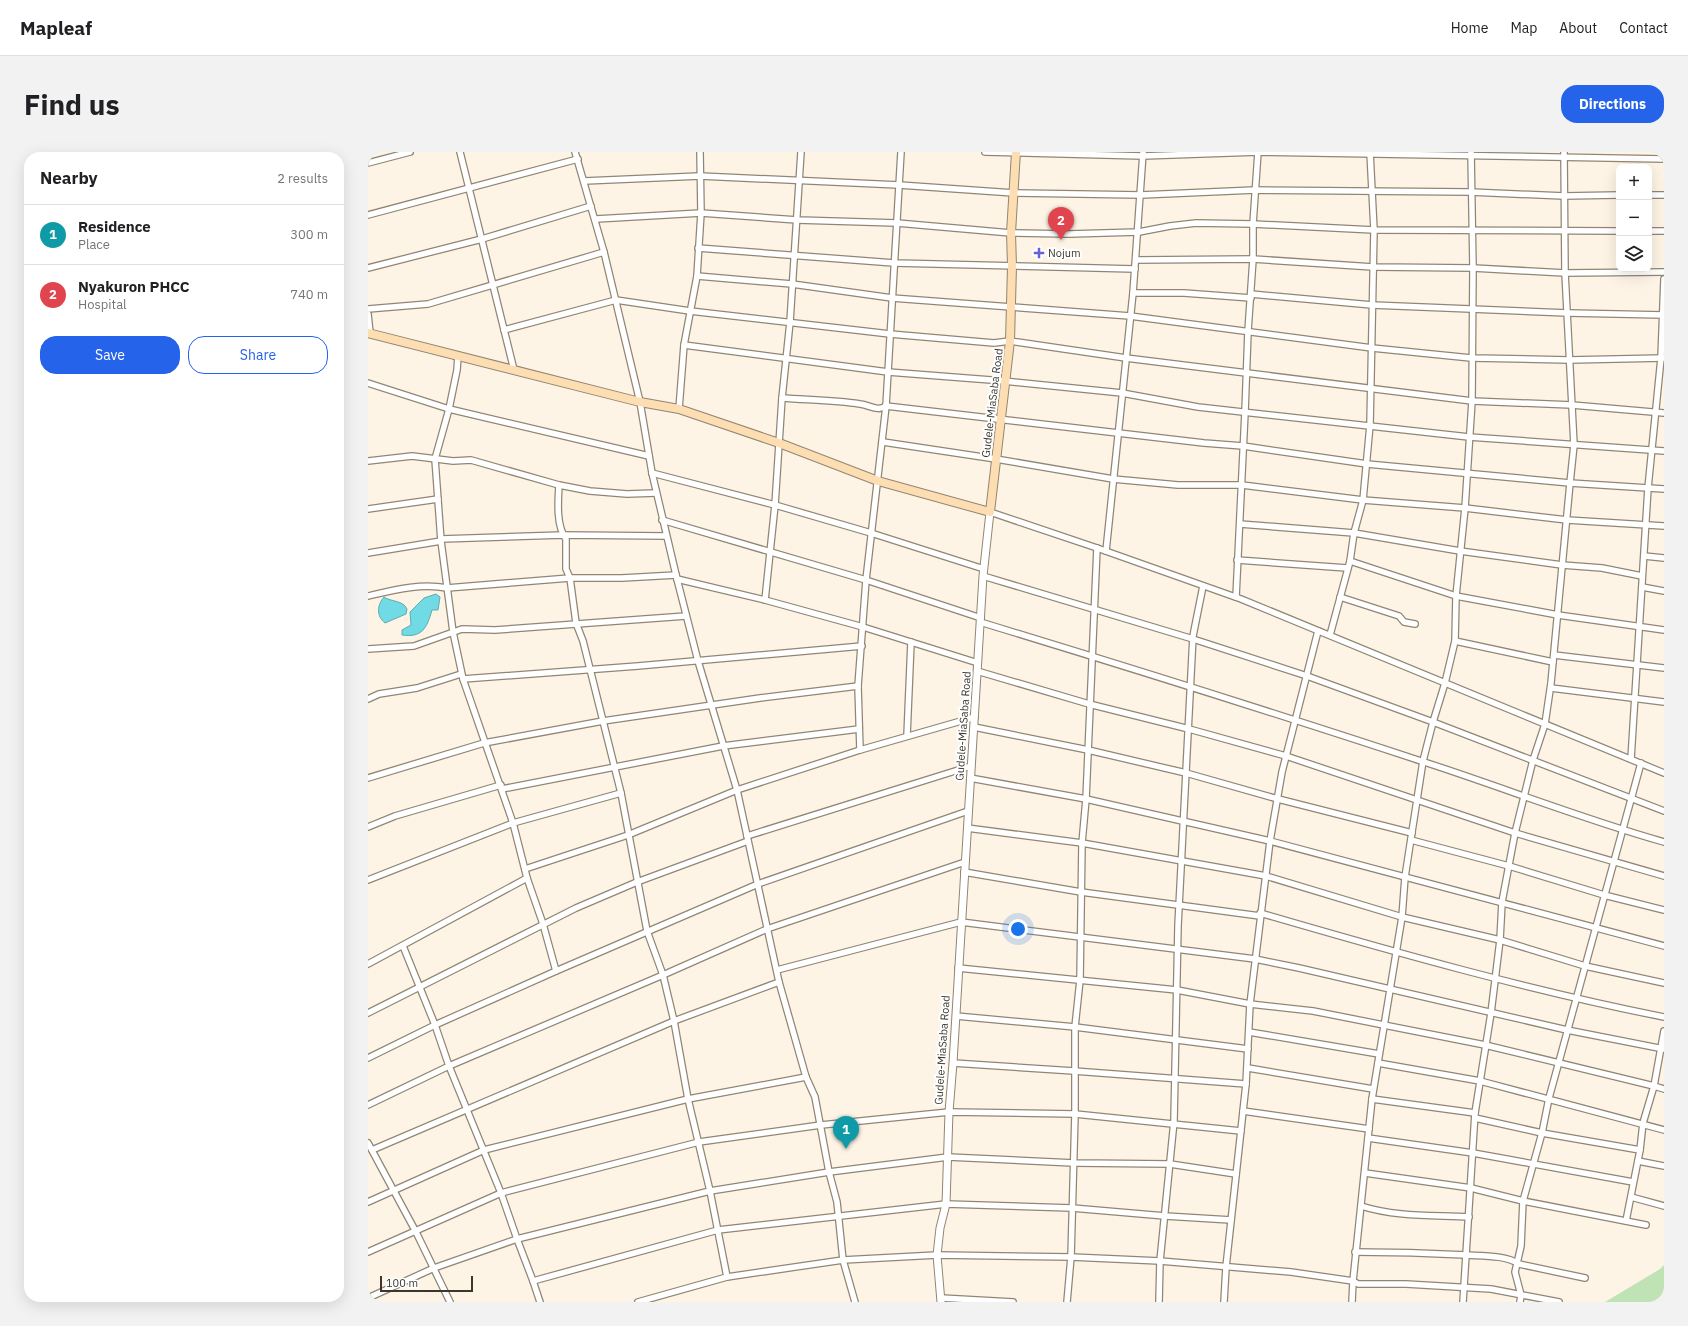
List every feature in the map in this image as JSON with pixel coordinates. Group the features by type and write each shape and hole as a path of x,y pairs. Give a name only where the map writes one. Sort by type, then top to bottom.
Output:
{"main road":[{"name":"Gudele-MiaSaba Road","path":"990,512 1004,381 1010,341 1012,266 1011,233 1016,153"},
{"path":"369,333 640,402 679,409 779,443 878,481 990,512"}],"street":[{"path":"368,163 410,152"},
{"path":"460,152 514,370"},
{"path":"575,152 596,219 616,300 640,402 656,493 676,577 698,661 737,790 779,982 806,1077 816,1097 829,1172 838,1202 843,1260 855,1302"},
{"path":"679,409 684,345 697,276 701,213 700,152"},
{"path":"766,600 798,220 801,152"},
{"path":"860,750 858,686 864,627 866,580 886,406 902,152"},
{"path":"985,152 1144,154 1258,152 1471,154 1564,155 1664,159"},
{"path":"1236,597 1246,412 1248,331 1253,259 1253,224 1258,152"},
{"path":"1330,635 1350,561 1354,533 1362,500 1367,464 1372,388 1374,230 1370,153"},
{"path":"1106,551 1139,232 1144,154"},
{"path":"1352,1302 1352,1281 1373,1090 1402,917 1405,877 1417,799 1423,762 1445,683 1454,641 1456,596 1468,474 1472,401 1471,358 1473,268 1470,192 1471,154"},
{"path":"1463,1302 1475,1116 1496,978 1502,902 1533,760 1546,724 1551,688 1574,445 1565,273 1564,155"},
{"path":"368,215 578,159"},
{"path":"584,181 700,176 899,185 1014,193 1141,195 1255,190 1470,192 1564,196 1616,196"},
{"path":"1652,195 1664,195"},
{"path":"368,268 482,238 591,206"},
{"path":"596,219 701,213 798,220 897,223 1011,233 1069,234 1139,232 1196,223 1253,224 1374,230 1616,231"},
{"path":"1652,231 1664,232"},
{"path":"698,248 894,263 1135,269"},
{"path":"368,309 428,304 604,252"},
{"path":"1136,260 1253,259 1373,267 1473,268 1565,273 1664,272"},
{"path":"697,276 792,284 892,298 1130,316 1372,348 1471,358 1569,360 1662,358"},
{"path":"1631,759 1648,488 1662,358 1664,280"},
{"path":"1133,293 1184,293 1251,296 1372,305 1568,313 1663,315"},
{"path":"504,330 616,300 690,311 890,334 994,343 1010,341 1126,358 1472,401 1572,405 1664,413"},
{"path":"368,314 369,333"},
{"path":"684,345 888,372 1004,381 1122,393 1198,407 1470,437 1664,451"},
{"path":"458,356 457,370 449,409 435,459 441,540 453,632 462,676 484,743 502,787 527,878 543,924 556,971"},
{"path":"368,383 449,409 649,456"},
{"path":"782,398 861,404 880,409 886,406 1000,418 1204,444 1243,446 1367,464 1570,483 1664,488"},
{"path":"883,442 1114,479 1178,486 1242,485 1362,500 1465,508 1566,520 1664,526"},
{"path":"368,461 412,456 453,461 471,460 558,485 590,491 612,493 656,493"},
{"path":"652,473 775,505 871,533 984,573 1307,676 1433,722 1664,811"},
{"path":"558,485 558,511 563,535 566,539 566,569 570,578 576,623 583,641 621,793 647,931 663,975 674,1021 688,1098 710,1191 727,1277"},
{"path":"368,509 438,499"},
{"path":"990,512 1236,597 1664,773"},
{"name":"Gudele-MiaSaba Road","path":"941,1300 937,1255 940,1228 946,1204 949,1112 980,620 990,512"},
{"path":"662,520 866,580 980,620 1423,762 1622,831 1664,842"},
{"path":"1240,524 1354,533 1460,551 1562,565 1602,568 1642,576"},
{"path":"368,552 441,540 563,535 666,536"},
{"path":"1067,1302 1071,1257 1076,1114 1074,1070 1075,1027 1080,980 1082,938 1082,843 1086,799 1097,548"},
{"path":"1644,556 1664,558"},
{"path":"1237,560 1348,568"},
{"path":"1350,561 1456,596 1558,615 1664,630"},
{"path":"368,596 407,587 436,586 447,588 570,578 676,577 864,627 978,663"},
{"path":"1159,1302 1160,1261 1174,1124 1179,905 1193,639 1203,586"},
{"path":"1642,587 1664,590"},
{"path":"1340,597 1398,616 1404,622 1415,624"},
{"path":"368,649 414,646 462,629 495,630 686,616"},
{"path":"1224,1302 1226,1267 1248,1068 1250,1004 1270,841 1282,772 1318,631"},
{"path":"1454,641 1553,662"},
{"path":"907,736 911,642"},
{"path":"368,699 379,694 417,688 462,676 698,661 862,646"},
{"path":"1554,655 1664,668"},
{"path":"977,671 1090,704 1189,728 1286,756 1516,833 1664,876"},
{"path":"368,778 484,743 603,721 858,686"},
{"path":"1551,688 1664,702"},
{"path":"525,869 628,836 737,790 860,750 975,716"},
{"path":"974,727 1088,750 1186,773 1278,800 1412,833"},
{"path":"368,827 395,816 502,787 723,746 859,729"},
{"path":"1520,1302 1521,1295 1515,1272 1521,1246 1523,1201 1542,1133 1548,1098 1641,763"},
{"path":"368,1013 543,924 637,882 747,839 971,766"},
{"path":"970,778 1086,799 1270,841 1664,946"},
{"path":"368,880 513,823 621,793"},
{"path":"368,1058 435,1025 556,971 758,884 968,811"},
{"path":"967,828 1082,843 1266,876 1402,917 1500,940 1585,966 1664,983"},
{"path":"1411,840 1509,866 1604,895 1664,910"},
{"path":"368,1104 449,1066 767,929 965,862"},
{"path":"964,872 1081,892 1260,914 1396,953 1576,998 1664,1017"},
{"path":"368,964 527,878"},
{"path":"776,970 961,922 1082,938 1178,948 1255,959 1567,1030 1663,1048"},
{"path":"403,946 435,1025 449,1066 502,1193 540,1302"},
{"path":"958,968 1177,990 1250,1004 1313,1011 1486,1045 1664,1089"},
{"path":"372,1150 674,1021 779,982"},
{"path":"956,1016 1075,1027 1248,1049"},
{"path":"1626,1221 1640,1150 1643,1123 1663,1048 1664,1031"},
{"path":"1249,1032 1379,1054"},
{"path":"953,1063 1074,1070 1246,1084"},
{"path":"1378,1063 1480,1081 1643,1123 1664,1130"},
{"path":"1248,1068 1373,1090"},
{"path":"368,1202 484,1150 688,1098 806,1077"},
{"path":"1372,1100 1475,1116 1542,1133 1640,1150"},
{"path":"1243,1111 1369,1129"},
{"path":"368,1252 502,1193 699,1142 821,1125 949,1112 1076,1114 1241,1130"},
{"path":"1368,1138 1473,1153 1532,1165 1633,1182"},
{"path":"368,1143 416,1232 450,1302"},
{"path":"368,1298 434,1268 517,1239 710,1191 829,1172 948,1158 1074,1163 1170,1164 1236,1174"},
{"path":"1638,1161 1664,1166"},
{"path":"1365,1173 1471,1188 1523,1201 1646,1225"},
{"path":"1630,1197 1664,1206"},
{"path":"533,1281 718,1230 946,1204 1072,1208 1231,1220"},
{"path":"1361,1206 1378,1212 1410,1216 1469,1217"},
{"path":"1355,1252 1418,1252 1491,1257 1585,1278"},
{"path":"638,1302 727,1277 843,1260 937,1255 1071,1257 1160,1261 1291,1272 1352,1281 1358,1284 1406,1284 1491,1289 1559,1302"},
{"path":"941,1300 1013,1302"}],"green space":[{"path":"1664,1265 1664,1302 1605,1302 1660,1269"}],"water":[{"path":"436,594 440,597 438,610 432,610 426,627 414,635 402,635 402,630 411,625 410,612 424,598"},
{"path":"384,597 403,604 407,609 406,614 385,623 380,617 378,610"}],"place":[{"name":"Nyakuron PHCC","path":"1061,240"},
{"name":"Nojum","path":"1039,253"},
{"name":"Residence","path":"846,1149"}]}
